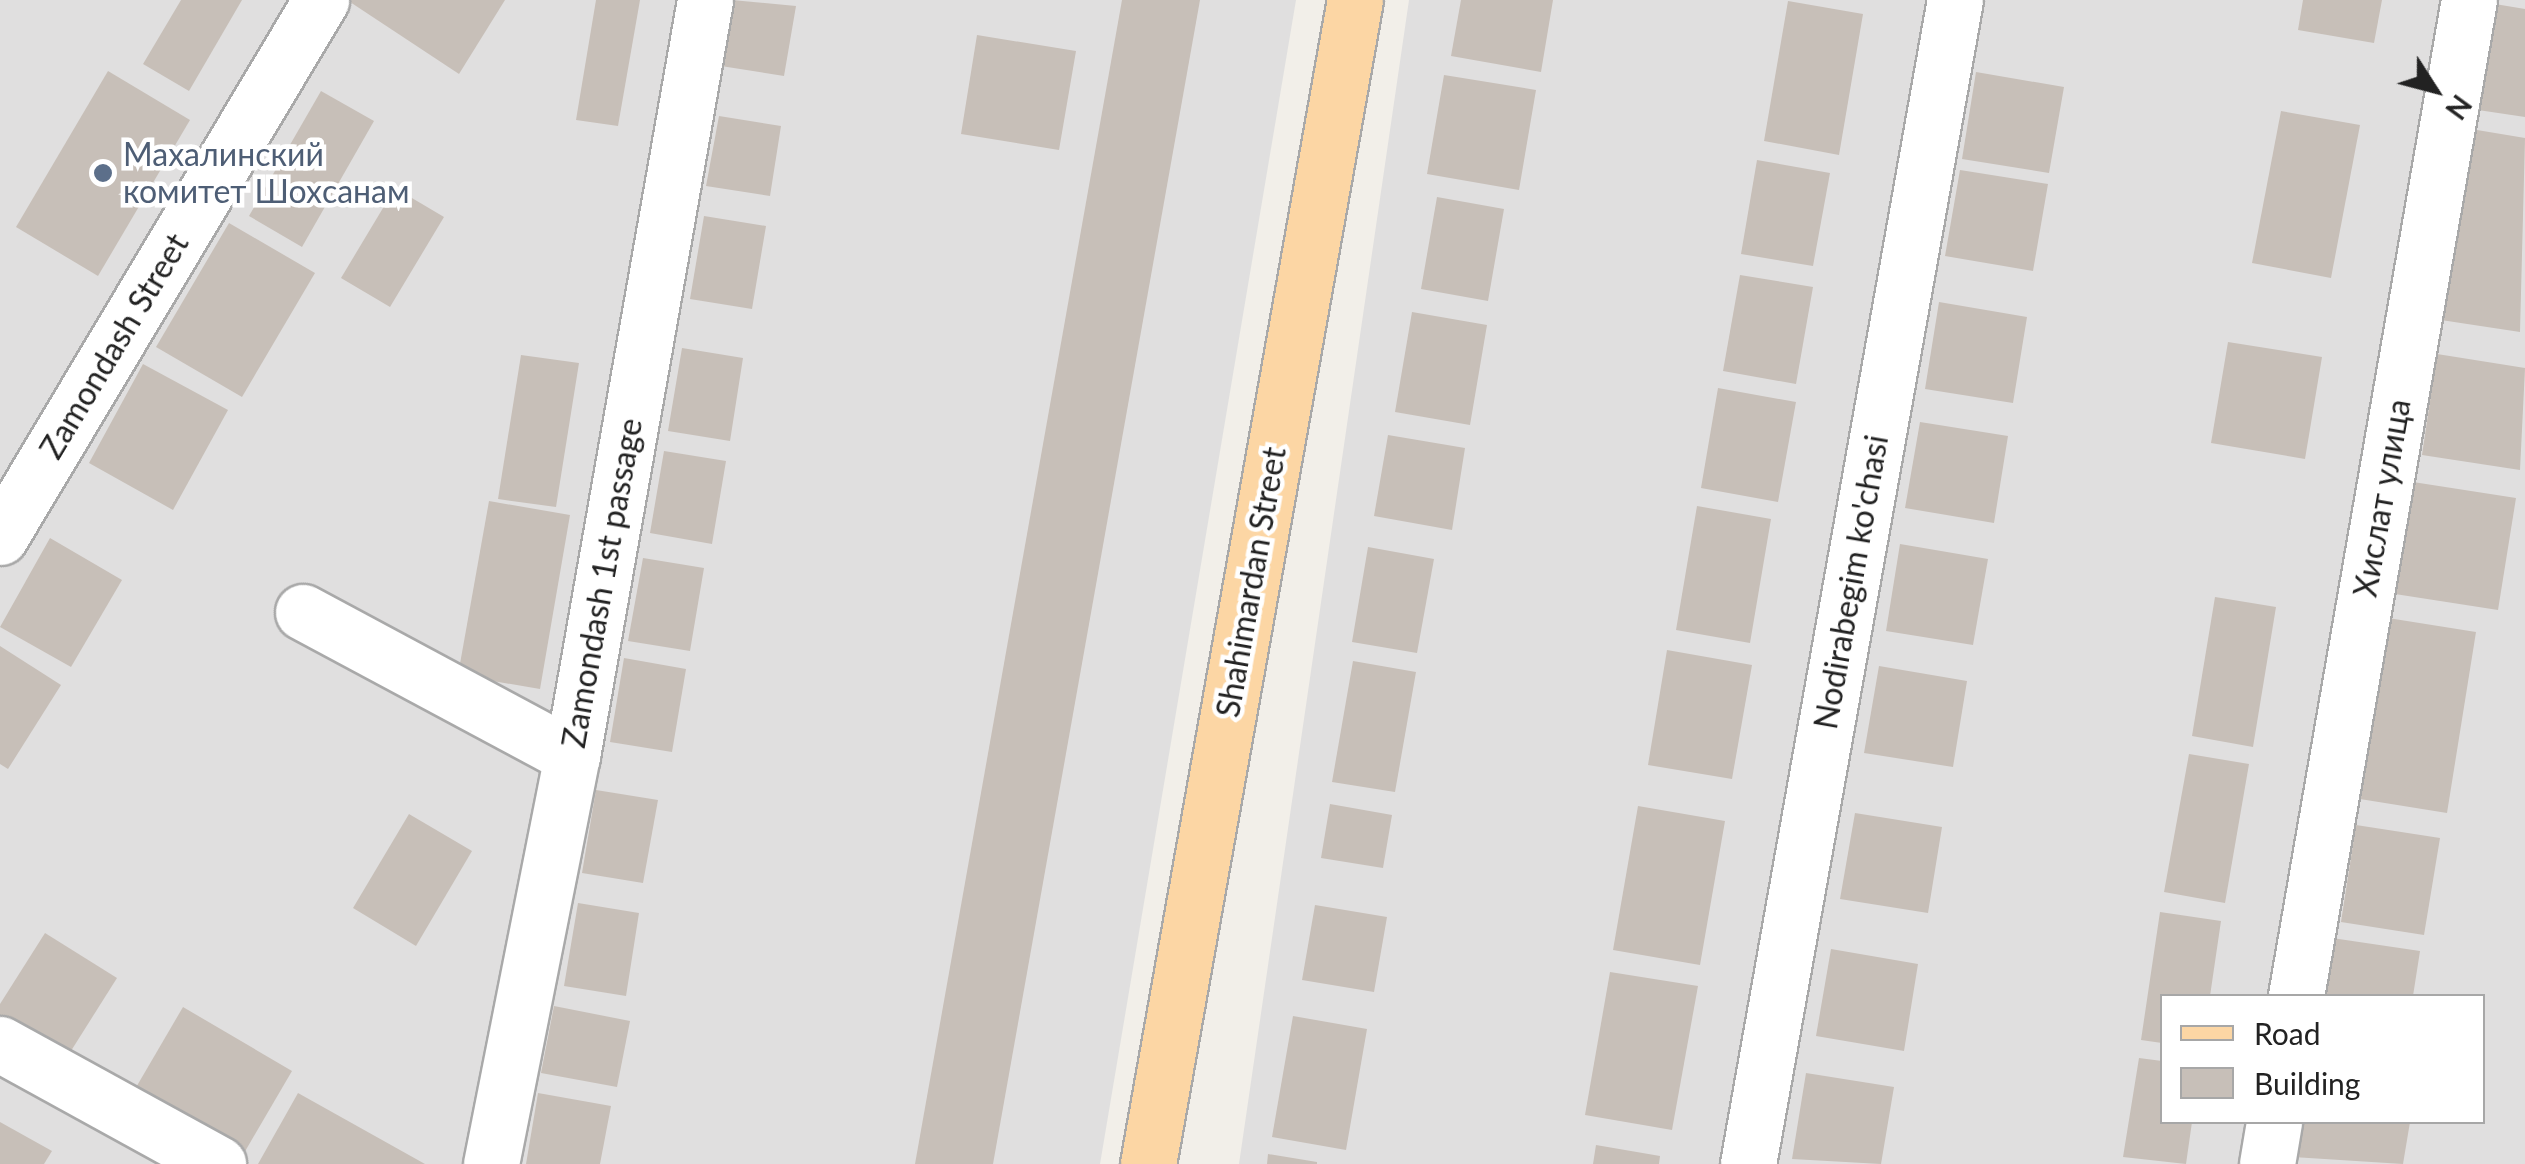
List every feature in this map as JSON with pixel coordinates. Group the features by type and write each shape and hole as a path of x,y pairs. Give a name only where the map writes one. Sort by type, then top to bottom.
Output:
{"main road":[{"name":"Shahimardan Street","path":"1148,1164 1354,0"}],"street":[{"name":"Zamоndash Street","path":"0,536 320,0"},
{"name":"Zamondash 1st passage","path":"491,1164 572,756 705,0"},
{"name":"Nodirabegim ko'chasi","path":"1748,1164 1955,0"},
{"name":"Хислат улица","path":"2296,994 2469,0"},
{"path":"303,612 572,756"},
{"path":"0,1044 218,1164"},
{"path":"2266,1164 2274,1124"}],"shaded area":[{"path":"0,0 1296,0 1100,1164 0,1164"},
{"path":"1409,0 2525,0 2525,1164 1239,1164"}],"building":[{"path":"181,0 242,0 189,91 143,64"},
{"path":"347,0 505,0 459,74"},
{"path":"596,0 640,0 618,126 576,120"},
{"path":"732,0 796,6 784,76 721,66"},
{"path":"1122,0 1200,0 993,1164 915,1164"},
{"path":"1461,0 1553,0 1541,72 1451,56"},
{"path":"2303,0 2382,0 2374,43 2298,30"},
{"path":"1788,1 1863,14 1839,155 1764,141"},
{"path":"2495,4 2525,9 2525,117 2478,110"},
{"path":"977,35 1076,51 1059,150 961,134"},
{"name":"Махалинский комитет Шохcанам","path":"108,71 190,120 98,276 16,227"},
{"path":"1976,72 2064,87 2049,173 1962,159"},
{"path":"1444,75 1536,90 1519,190 1427,174"},
{"path":"321,91 374,121 302,247 249,216"},
{"path":"2281,111 2360,125 2331,278 2252,263"},
{"path":"719,116 781,126 770,196 706,186"},
{"path":"2471,129 2525,138 2520,332 2441,320"},
{"path":"1757,160 1830,173 1813,266 1741,254"},
{"path":"1960,170 2048,184 2033,271 1945,256"},
{"path":"395,188 444,217 390,307 341,278"},
{"path":"1437,197 1504,209 1488,301 1421,289"},
{"path":"704,216 766,226 752,309 690,299"},
{"path":"229,223 315,273 242,397 156,347"},
{"path":"1740,275 1813,287 1796,384 1723,371"},
{"path":"1939,302 2027,317 2013,403 1925,389"},
{"path":"1412,312 1487,325 1470,425 1395,412"},
{"path":"2228,342 2322,357 2305,459 2211,443"},
{"path":"682,348 743,358 730,441 668,431"},
{"path":"2437,354 2525,368 2520,470 2422,455"},
{"path":"521,355 579,363 556,507 498,499"},
{"path":"143,364 228,410 173,510 89,463"},
{"path":"1718,388 1796,402 1778,502 1701,488"},
{"path":"1920,422 2008,436 1994,523 1905,508"},
{"path":"1388,435 1465,448 1452,530 1374,516"},
{"path":"664,451 726,461 712,544 650,533"},
{"path":"2413,482 2516,498 2498,610 2395,594"},
{"path":"489,501 570,515 540,689 458,675"},
{"path":"1697,506 1771,519 1750,643 1676,630"},
{"path":"50,538 122,580 71,667 0,627"},
{"path":"1900,544 1988,559 1973,645 1886,631"},
{"path":"1368,547 1434,559 1417,653 1352,642"},
{"path":"643,558 704,568 690,651 628,641"},
{"path":"2215,597 2276,607 2253,747 2192,736"},
{"path":"2388,618 2476,632 2447,813 2360,799"},
{"path":"0,646 61,685 8,769 0,764"},
{"path":"1667,650 1752,665 1732,779 1648,765"},
{"path":"624,658 686,669 672,752 610,742"},
{"path":"1353,661 1416,672 1395,792 1332,782"},
{"path":"1879,666 1967,681 1953,767 1864,753"},
{"path":"2189,754 2249,764 2225,903 2164,892"},
{"path":"596,790 658,800 643,883 582,873"},
{"path":"1330,804 1392,815 1383,868 1321,858"},
{"path":"1638,806 1725,821 1700,965 1613,950"},
{"path":"1855,813 1942,827 1928,913 1840,899"},
{"path":"409,814 472,851 416,946 353,908"},
{"path":"2356,825 2440,838 2424,935 2341,922"},
{"path":"578,903 639,913 626,996 564,986"},
{"path":"1315,905 1387,917 1374,992 1302,980"},
{"path":"2160,912 2221,921 2210,994 2160,994 2160,1043 2141,1040"},
{"path":"45,933 117,978 64,1062 0,1022 0,1004"},
{"path":"2332,938 2420,951 2413,994 2323,994"},
{"path":"1831,949 1918,964 1904,1051 1816,1036"},
{"path":"1610,972 1698,986 1672,1130 1585,1115"},
{"path":"554,1006 630,1021 617,1087 541,1073"},
{"path":"183,1007 292,1071 240,1160 131,1096"},
{"path":"1293,1016 1367,1029 1346,1150 1272,1137"},
{"path":"2139,1058 2160,1061 2160,1124 2192,1124 2186,1164 2123,1157"},
{"path":"1806,1073 1894,1087 1881,1164 1792,1159"},
{"path":"298,1093 425,1164 258,1164"},
{"path":"538,1093 611,1106 600,1164 526,1164"},
{"path":"0,1122 52,1151 44,1164 0,1164"},
{"path":"2299,1124 2410,1124 2403,1164 2293,1157"},
{"path":"1596,1145 1660,1156 1659,1164 1593,1164"},
{"path":"1268,1154 1317,1162 1317,1164 1267,1164"}],"place":[{"name":"Махалинский комитет Шохcанам","path":"103,173"}]}
